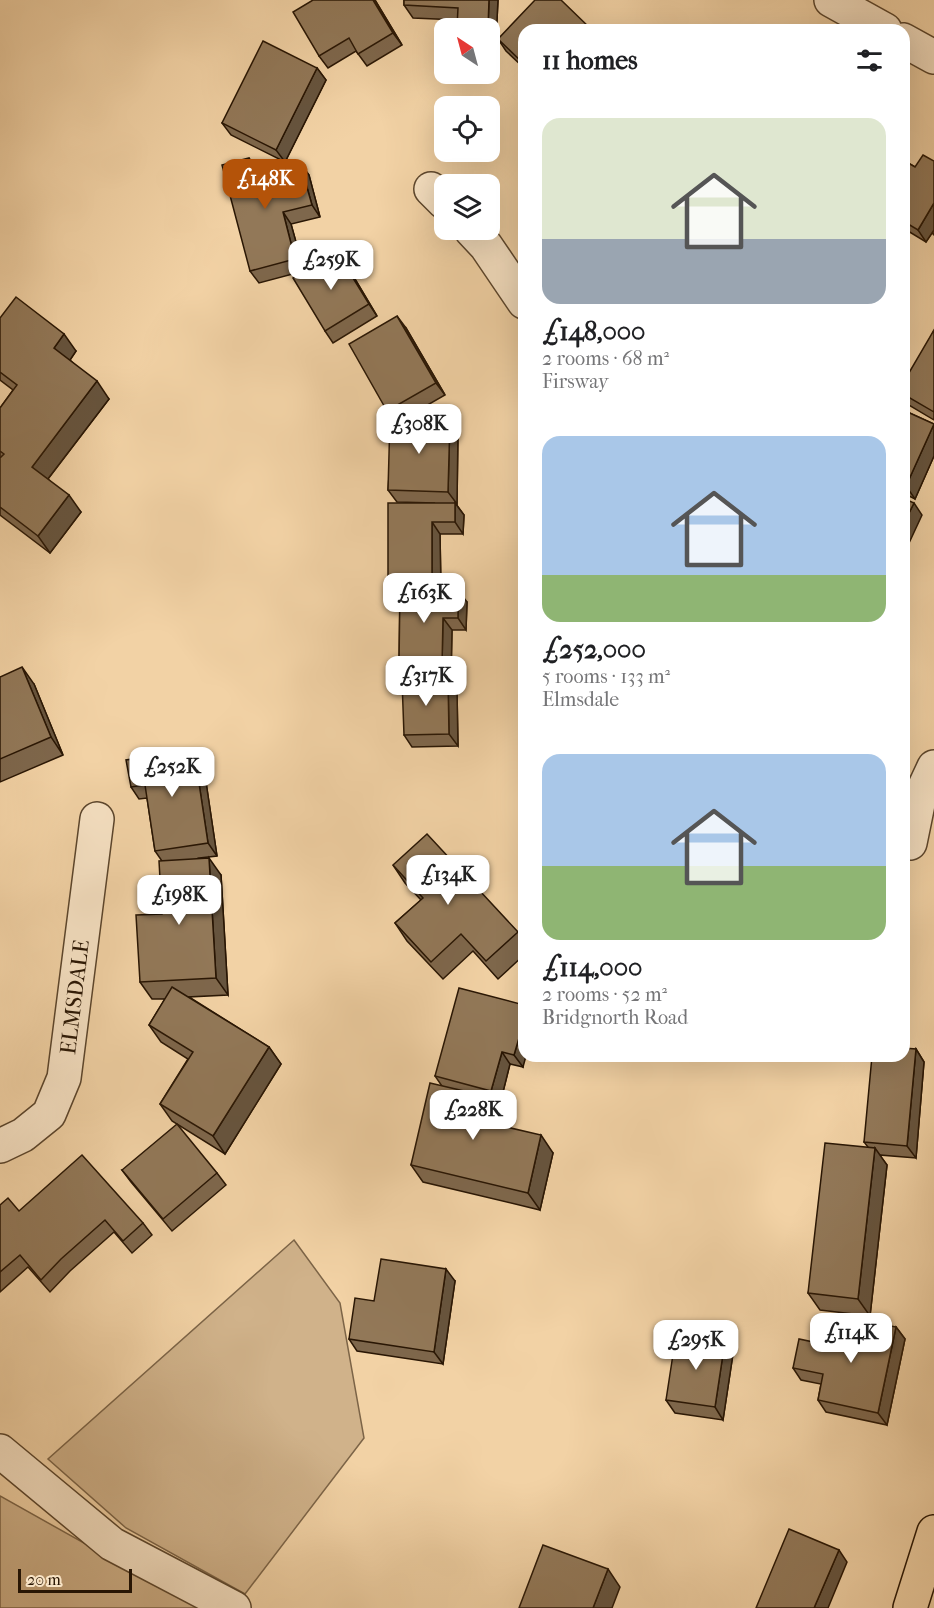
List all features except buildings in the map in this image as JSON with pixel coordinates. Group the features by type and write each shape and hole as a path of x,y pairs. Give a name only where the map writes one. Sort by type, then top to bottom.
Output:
{"highway":[{"path":"910,1608 934,1532"}],"street":[{"path":"831,0 874,24"},
{"path":"910,44 934,57"},
{"path":"480,240 518,293"},
{"path":"916,844 919,799 934,767"},
{"name":"ELMSDALE","path":"0,1146 23,1135 49,1114 64,1078 97,819"},
{"path":"0,1451 112,1544 234,1608"}],"shaded area":[{"path":"294,1240 340,1303 364,1438 245,1594 126,1528 48,1459"},
{"path":"0,1496 200,1608 0,1608"}]}
